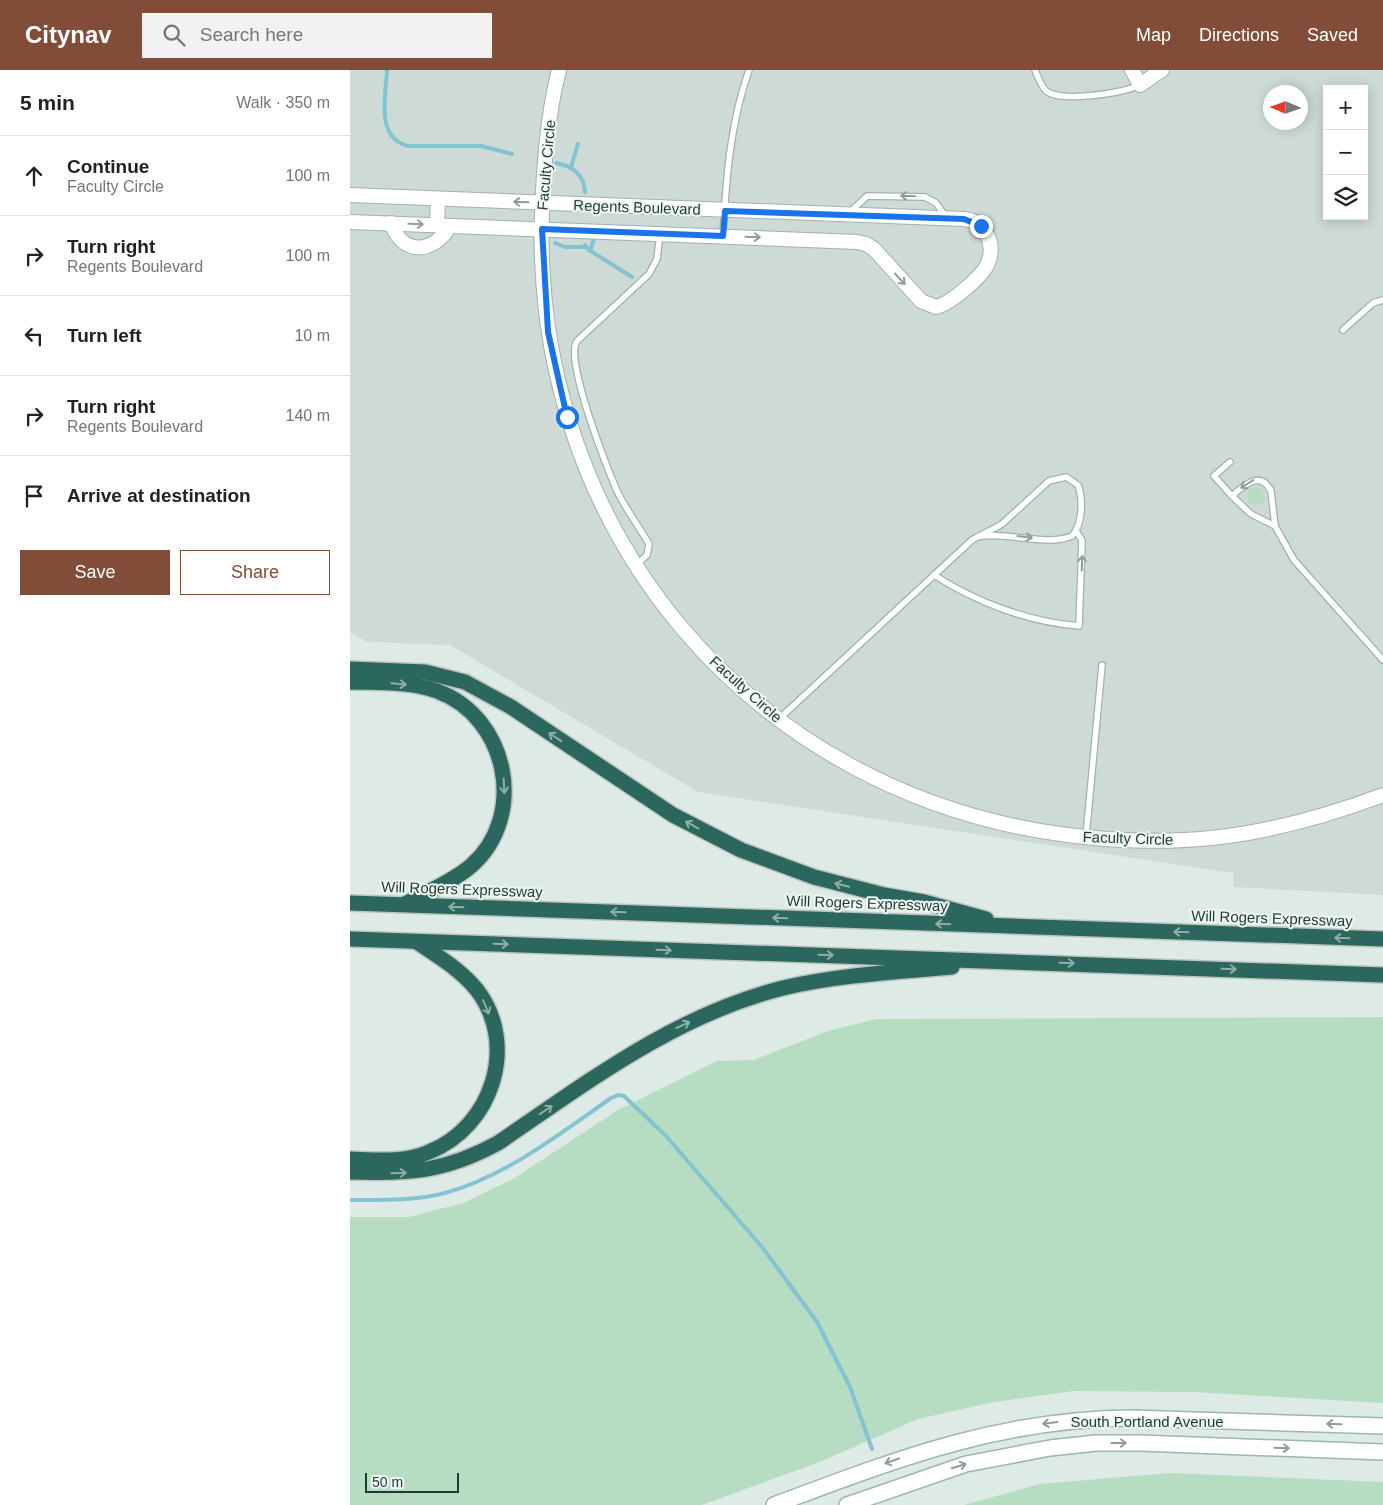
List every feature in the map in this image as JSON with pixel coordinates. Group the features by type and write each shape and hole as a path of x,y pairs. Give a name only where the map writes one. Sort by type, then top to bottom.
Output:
{"highway":[{"path":"350,672 437,691 451,698 465,708 486,731 502,764 505,789 502,817 482,854 456,877 404,905"},
{"path":"350,672 425,672 465,682 511,707 673,815 741,850 821,879 884,895 924,902 1009,926"},
{"name":"Will Rogers Expressway","path":"350,903 1383,939"},
{"path":"350,939 1383,975"},
{"path":"350,1159 388,1161 410,1159 447,1144 474,1119 490,1091 497,1063 497,1045 495,1030 484,1001 477,990 456,969 417,942"},
{"path":"350,1172 412,1172 450,1165 474,1156 498,1143 651,1041 712,1011 752,997 832,978 1018,962"}],"main road":[{"name":"South Portland Avenue","path":"774,1505 926,1450 1000,1431 1045,1423 1092,1418 1132,1418 1383,1426"},
{"name":"South Portland Avenue","path":"847,1505 966,1464 1050,1448 1096,1443 1383,1452"}],"street":[{"name":"Faculty Circle","path":"559,70 548,127 542,203 542,229 548,332 564,405 577,447 600,501 636,565 690,638 739,688 778,719 846,764 916,797 998,823 1086,837 1171,841 1234,835 1309,820 1383,795"},
{"path":"1132,70 1140,85 1162,70"},
{"name":"Regents Boulevard","path":"350,195 969,220 981,226 990,240 990,250 988,262 984,270 951,301 936,307 921,301 874,249 866,244 723,236 350,222"},
{"path":"391,223 398,236 412,246 420,247 435,243 442,238 443,226 438,199"}],"lane":[{"path":"723,236 731,142 737,110 749,70"},
{"path":"1035,70 1044,88 1053,94 1103,95 1118,93 1140,85"},
{"path":"846,215 859,200 867,196 917,197 931,199 947,219"},
{"path":"636,565 647,555 649,544 632,521 606,463 582,392 573,351 577,342 649,274 657,259 660,234"},
{"path":"1343,330 1373,303 1383,300"},
{"path":"1230,462 1214,476 1251,514 1275,526"},
{"path":"778,719 976,537 1002,524 1049,481 1059,477 1071,479 1080,490 1080,520 1076,531 1067,538 1057,539 996,534 976,537"},
{"path":"1232,496 1250,480 1265,483 1271,491 1275,526 1301,570 1383,660"},
{"path":"934,575 961,591 989,603 1064,624 1079,626 1082,540 1076,531"},
{"path":"1086,837 1102,665"}],"shaded area":[{"path":"350,70 1383,70 1383,895 1233,887 1233,873 698,792 450,645 367,642 350,632"}],"green space":[{"path":"1256,487 1262,490 1265,496 1262,502 1256,505 1250,502 1247,496 1250,490"},
{"path":"1383,1017 1383,1403 1194,1392 1073,1391 994,1402 918,1419 822,1461 702,1505 350,1505 350,1217 409,1217 463,1203 513,1179 618,1110 717,1061 754,1060 828,1031 876,1019"},
{"path":"1170,1473 1383,1482 1383,1505 964,1505 1040,1484"}],"waterway":[{"path":"387,70 385,114 391,134 398,141 408,146 481,146 512,154"},
{"path":"571,167 578,144"},
{"path":"556,163 568,166 576,172 582,180 585,192"},
{"path":"590,251 594,239"},
{"path":"555,243 565,247 586,247"},
{"path":"585,245 589,250 632,277"},
{"path":"350,1200 398,1200 434,1196 468,1186 532,1153 611,1098 618,1095 624,1096 666,1136 762,1247 817,1322 850,1387 872,1449"}],"route":[{"path":"567,417 548,332 543,277 542,229 723,236 725,211 964,219 981,226"}]}
